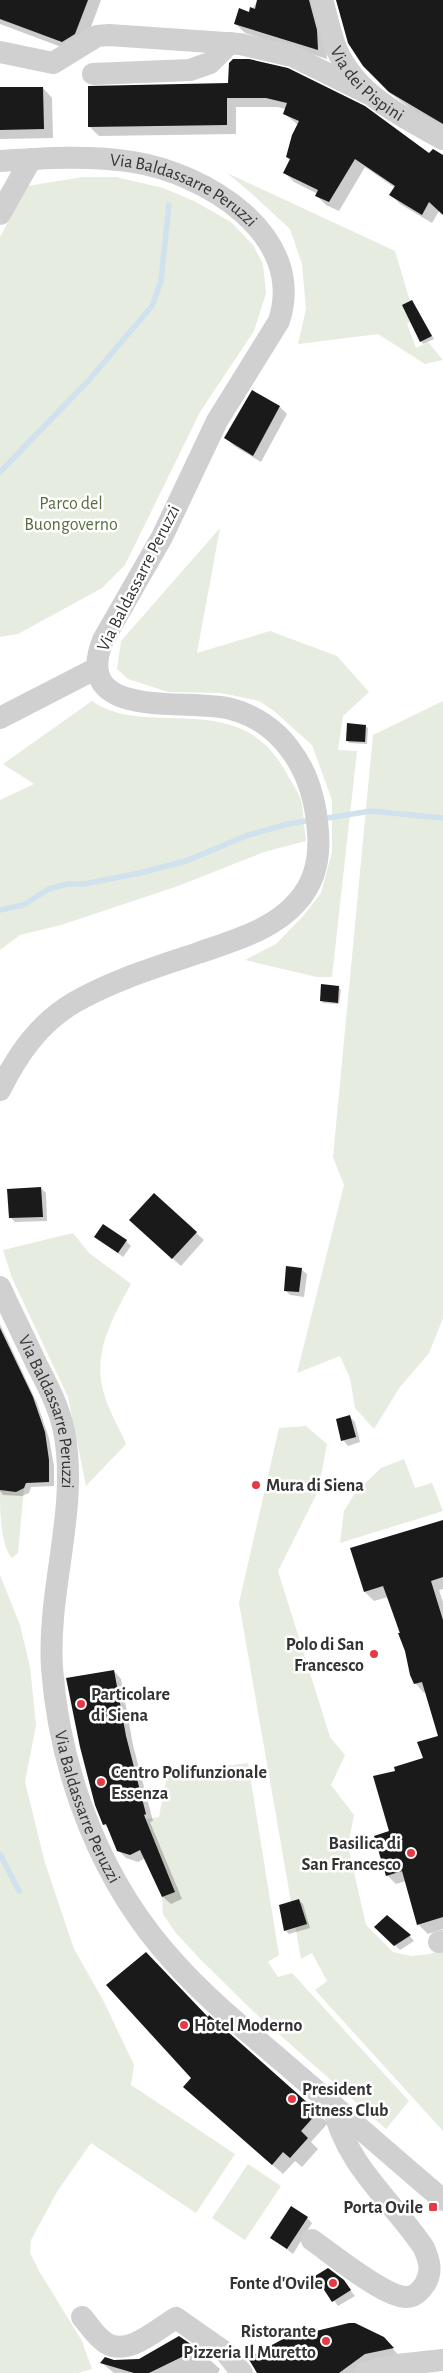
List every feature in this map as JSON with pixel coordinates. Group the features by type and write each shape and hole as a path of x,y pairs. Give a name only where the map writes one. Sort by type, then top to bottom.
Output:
{"street":[{"name":"Via dei Pispini","path":"322,0 337,51 369,94 385,107 443,139"},
{"path":"0,52 53,62 97,36 109,35 235,43 292,56 369,94"},
{"path":"93,74 190,70 210,63 235,43"},
{"name":"Via Baldassarre Peruzzi","path":"0,162 30,159 84,158 133,162 164,169 199,184 238,208 259,229 274,252 282,277 283,305 275,329 217,421 162,537 103,640 98,652 97,668 105,686 111,692 127,700 217,706 233,709 260,722 283,740 296,757 306,776 313,800 319,843 311,880 298,901 285,913 245,936 141,973 76,1002 51,1019 28,1043 17,1058 0,1090"},
{"path":"0,214 30,159"},
{"path":"0,718 97,668"},
{"name":"Via Baldassarre Peruzzi","path":"0,1287 52,1397 61,1418 65,1438 67,1491 52,1638 52,1662 54,1687 65,1745 88,1823 123,1894 166,1953 208,1996 443,2200"},
{"path":"312,2240 368,2279 399,2295 408,2297 415,2294 424,2285 429,2275 430,2264 424,2248 358,2165 343,2138 333,2106"},
{"path":"82,2317 104,2342 112,2346 122,2347 132,2345 176,2318 226,2353 242,2373"},
{"path":"365,2373 386,2367 443,2360"}],"green space":[{"path":"227,173 395,251 415,318 407,324 416,348 428,342 443,360 425,364 378,334 298,344 306,309 302,264 290,229"},
{"name":"Parco del Buongoverno","path":"83,177 116,177 163,188 194,201 231,222 253,245 263,264 266,293 254,331 200,412 125,565 102,588 18,634 0,637 0,237 27,186"},
{"path":"220,528 197,653 270,631 337,656 369,692 343,716 338,750 357,751 332,977 317,977 245,960 276,944 303,916 321,893 332,852 332,800 312,745 274,711 259,701 221,693 168,692 128,679 117,669 121,641"},
{"path":"92,701 119,713 207,720 239,728 253,735 266,745 277,759 298,793 302,805 306,841 264,852 178,886 61,925 20,935 0,950 0,800 34,784 3,764"},
{"path":"443,701 443,1318 429,1353 400,1387 374,1429 355,1408 350,1378 340,1356 297,1373 344,1185 333,1157 373,735"},
{"path":"73,1233 89,1253 131,1284 106,1335 101,1362 101,1376 105,1397 126,1444 86,1486 68,1397 12,1278 3,1250"},
{"path":"306,1426 327,1444 318,1491 278,1571 330,1737 345,1755 331,1785 354,1815 348,1846 366,1925 393,1952 411,1956 430,1954 443,1950 443,2131 315,1990 327,1981 312,1953 301,1959 239,1603 279,1428"},
{"path":"404,1459 415,1488 432,1483 443,1511 340,1543 344,1511 355,1493 381,1468"},
{"path":"24,1488 18,1553 12,1558 3,1536 0,1490 16,1492"},
{"path":"0,1575 20,1625 30,1667 36,1725 25,1782 45,1863 74,1949 103,2000 134,2065 131,2085 235,2154 196,2213 91,2143 58,2190 31,2240 30,2253 82,2341 92,2369 78,2373 0,2373"},
{"path":"248,1763 279,1955 268,1962 278,1977 292,1973 409,2101 386,2129 254,2012 200,1959 175,1932 163,1914 162,1897 175,1891 146,1819 159,1817 166,1780 170,1774 178,1772"},
{"path":"248,2164 281,2186 245,2240 212,2218"}],"building":[{"path":"0,0 88,0 75,34 62,42 0,19"},
{"path":"257,0 309,0 317,30 318,50 234,24 239,8 249,12 250,7 255,9"},
{"path":"336,0 443,0 443,124 389,92 363,66 348,43"},
{"path":"233,59 249,59 288,68 365,106 429,153 433,149 443,155 443,215 429,202 422,215 389,195 395,186 355,159 329,202 315,196 318,190 283,173 290,159 286,157 292,135 299,121 283,114 287,103 266,98 227,98 227,125 88,127 88,86 228,83 229,63"},
{"path":"0,87 43,87 44,129 0,130"},
{"path":"412,300 432,336 420,342 402,305"},
{"path":"252,390 280,406 253,456 224,438"},
{"path":"347,723 366,725 365,742 346,741"},
{"path":"321,984 339,986 338,1003 320,1001"},
{"path":"41,1187 43,1217 9,1218 7,1189"},
{"path":"154,1193 197,1232 172,1259 129,1220"},
{"path":"103,1224 127,1240 118,1253 94,1237"},
{"path":"286,1266 302,1268 299,1292 284,1291"},
{"path":"0,1328 33,1397 45,1432 49,1460 49,1482 26,1483 24,1488 16,1492 0,1490"},
{"path":"350,1415 356,1437 341,1441 336,1419"},
{"path":"443,1520 443,1577 431,1581 443,1620 443,1917 417,1925 402,1871 386,1876 374,1836 389,1831 373,1776 395,1771 394,1767 423,1758 417,1742 438,1736 422,1682 414,1684 410,1675 405,1651 398,1633 400,1633 383,1586 364,1592 350,1548"},
{"path":"114,1670 126,1736 146,1814 144,1815 175,1892 162,1897 140,1850 130,1855 117,1851 106,1824 103,1825 95,1805 80,1747 66,1678"},
{"path":"299,1899 307,1924 284,1931 279,1905"},
{"path":"387,1915 411,1935 394,1946 374,1927"},
{"path":"146,1952 208,2017 209,2015 318,2112 301,2131 308,2138 290,2158 283,2152 272,2165 183,2087 191,2078 106,1985"},
{"path":"291,2206 308,2217 287,2249 270,2238"},
{"name":"Fonte d'Ovile","path":"328,2268 344,2280 351,2290 332,2302 315,2276"},
{"path":"355,2323 384,2337 394,2348 365,2354 339,2373 257,2373 248,2358 283,2339"},
{"path":"179,2336 211,2358 192,2352 149,2373 134,2373 100,2363 105,2357 114,2360 139,2359"}],"waterway":[{"path":"0,472 89,380 152,306 161,281 169,205"},
{"path":"321,819 371,811 443,818"},
{"path":"0,910 23,905 49,889 67,884 84,884 140,873 186,861 248,835 288,824 312,820"},
{"path":"0,1854 19,1891"}],"place":[{"name":"Mura di Siena","path":"256,1485"},
{"name":"Polo di San Francesco","path":"374,1654"},
{"name":"Particolare di Siena","path":"81,1704"},
{"name":"Centro Polifunzionale Essenza","path":"101,1782"},
{"name":"Basilica di San Francesco","path":"411,1853"},
{"name":"Hotel Moderno","path":"184,2025"},
{"name":"President Fitness Club","path":"292,2099"},
{"name":"Porta Ovile","path":"433,2207"},
{"name":"Fonte d'Ovile","path":"333,2283"},
{"name":"Ristorante Pizzeria Il Muretto","path":"326,2341"}]}
